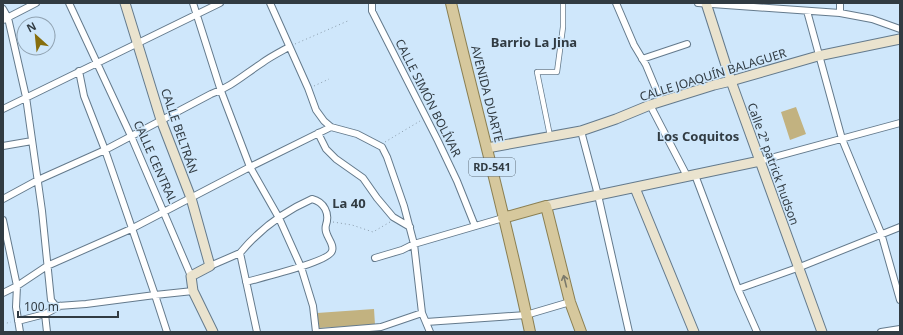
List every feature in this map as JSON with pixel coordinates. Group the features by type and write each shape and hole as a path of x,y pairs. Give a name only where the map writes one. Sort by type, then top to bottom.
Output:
{"main road":[{"name":"CALLE BELTRÁN","path":"125,3 161,120 191,198 210,266"},
{"name":"AVENIDA DUARTE","path":"451,3 488,148 530,332"},
{"name":"Calle 2ª patrick hudson","path":"704,3 822,332"},
{"name":"CALLE JOAQUÍN BALAGUER","path":"488,148 581,130 616,119 650,104 714,85 818,56 900,39"},
{"path":"503,218 546,206 760,161"},
{"path":"635,188 694,332"},
{"path":"546,206 570,302 581,332"},
{"path":"191,276 210,266"},
{"name":"CALLE CENTRAL","path":"191,276 193,292 213,332"}],"street":[{"path":"5,19 36,3"},
{"name":"CALLE CENTRAL","path":"69,3 131,136 191,276"},
{"path":"193,3 221,91 250,167 279,218 301,267 313,306 316,332"},
{"path":"3,108 220,3"},
{"path":"270,3 308,88 316,110 324,121 331,127 357,134 382,147 387,157 410,227 414,244 422,313 430,332"},
{"name":"CALLE SIMÓN BOLÍVAR","path":"372,3 372,11 374,16 457,181 475,226"},
{"path":"550,136 536,72 557,72 563,27 563,3"},
{"path":"616,3 661,101"},
{"path":"704,3 840,13 872,19 900,29"},
{"path":"840,3 840,13"},
{"path":"3,9 26,97 42,211 51,300 55,305 60,306 155,294 193,292"},
{"path":"807,11 818,56 842,139 881,234 900,300"},
{"path":"642,59 687,44"},
{"path":"3,199 38,180 104,150 211,94 221,91 263,62 289,47"},
{"path":"79,71 84,96 168,332"},
{"path":"650,104 691,176 757,332"},
{"path":"760,161 900,123"},
{"path":"3,293 17,286 47,266 131,229 331,127"},
{"path":"581,130 598,195 629,332"},
{"path":"318,133 326,149 336,159 363,178 377,198 395,219 410,227"},
{"path":"3,146 32,141"},
{"path":"210,266 240,253 250,241 289,211 312,199 319,201 327,212 328,218 325,227 326,235 332,247 332,251 324,258 301,267 246,282"},
{"path":"375,258 402,250 414,244 503,218"},
{"path":"3,220 17,286 16,307 20,332"},
{"path":"738,289 900,227"},
{"path":"240,253 257,332"},
{"path":"426,322 526,315 570,302"},
{"path":"18,321 45,314 60,306"},
{"path":"320,332 381,330 422,313"},
{"path":"45,314 47,332"},
{"path":"881,332 900,329"}],"path":[{"path":"289,47 350,20"},
{"path":"308,88 329,79"},
{"path":"379,146 426,118"},
{"path":"327,221 352,225 373,232 395,219"},
{"path":"3,324 18,321"}],"shaded area":[{"path":"796,107 806,134 790,140 781,112"},
{"path":"374,309 375,325 318,328 317,313"}],"district":[{"name":"Barrio La Jina","path":"534,42"},
{"name":"Los Coquitos","path":"698,136"},
{"name":"La 40","path":"349,203"}]}
